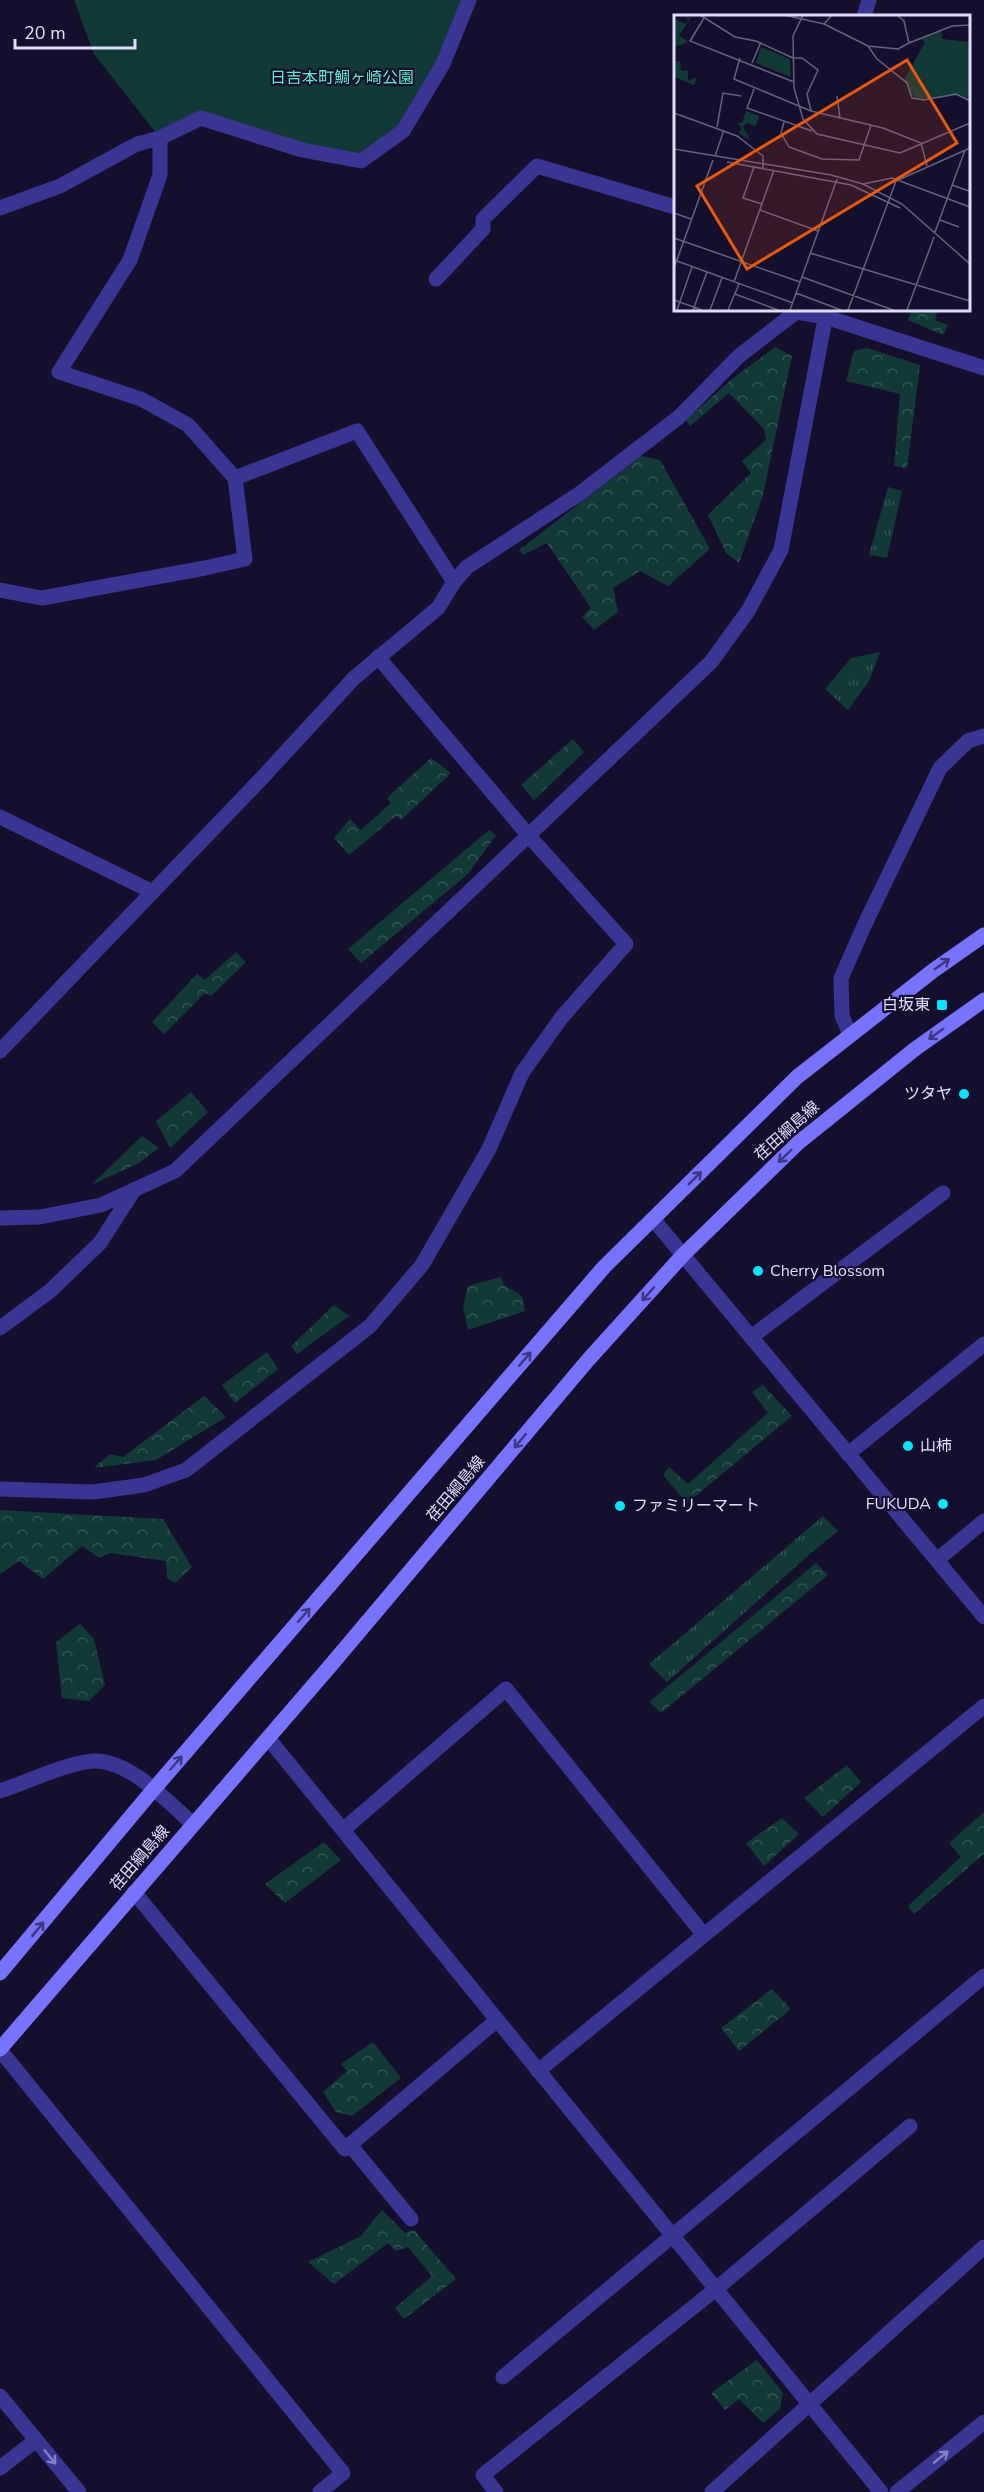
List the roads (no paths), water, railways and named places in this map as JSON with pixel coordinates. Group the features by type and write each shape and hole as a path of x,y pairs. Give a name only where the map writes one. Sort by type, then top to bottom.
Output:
{"main road":[{"name":"荏田綱島線","path":"0,1973 153,1790 604,1267 797,1077 934,970 984,935"},
{"name":"荏田綱島線","path":"0,2049 332,1665 588,1360 683,1255 798,1143 915,1049 984,1000"}],"street":[{"path":"0,208 60,186 137,144 160,138 201,118 302,150 361,161 403,131 443,64 469,0"},
{"path":"864,15 869,0"},
{"path":"0,590 42,598 245,559 235,478 188,425 141,399 59,372 130,260 160,175 160,138"},
{"path":"436,279 483,230 483,219 537,166 674,207"},
{"path":"0,1052 354,678 438,608 454,582 467,567 579,494 679,417 739,356 796,312 827,313 984,368"},
{"path":"0,1218 40,1217 101,1205 175,1172 711,662 748,612 781,550 827,313"},
{"path":"235,478 357,431 454,582"},
{"path":"0,1489 93,1492 144,1485 186,1470 370,1326 422,1265 489,1149 522,1073 562,1017 626,944 529,836 378,657"},
{"path":"850,1034 842,1016 842,978 864,926 940,768 968,741 984,736"},
{"path":"0,817 153,892"},
{"path":"0,1328 50,1291 100,1243 134,1190"},
{"path":"751,1337 943,1193"},
{"path":"653,1219 984,1617"},
{"path":"848,1454 984,1344"},
{"path":"937,1560 984,1521"},
{"path":"343,1830 506,1689 704,1935"},
{"path":"538,2071 984,1706"},
{"path":"268,1738 881,2492"},
{"path":"0,1791 79,1763 104,1761 132,1773 193,1824"},
{"path":"134,1892 345,2149 497,2020"},
{"path":"503,2378 984,1976"},
{"path":"0,2049 343,2473 320,2492"},
{"path":"496,2492 483,2475 716,2289 910,2126"},
{"path":"350,2145 411,2219"},
{"path":"712,2492 984,2247"},
{"path":"0,2396 79,2492"},
{"path":"897,2492 984,2422"},
{"path":"0,2468 36,2440"}],"place":[{"name":"白坂東","path":"942,1005"},
{"name":"ツタヤ","path":"964,1094"},
{"name":"Cherry Blossom","path":"758,1271"},
{"name":"山柿","path":"908,1446"},
{"name":"FUKUDA","path":"943,1504"},
{"name":"ファミリーマート","path":"620,1506"}],"park label":[{"name":"日吉本町鯛ヶ崎公園","path":"342,78"}]}
